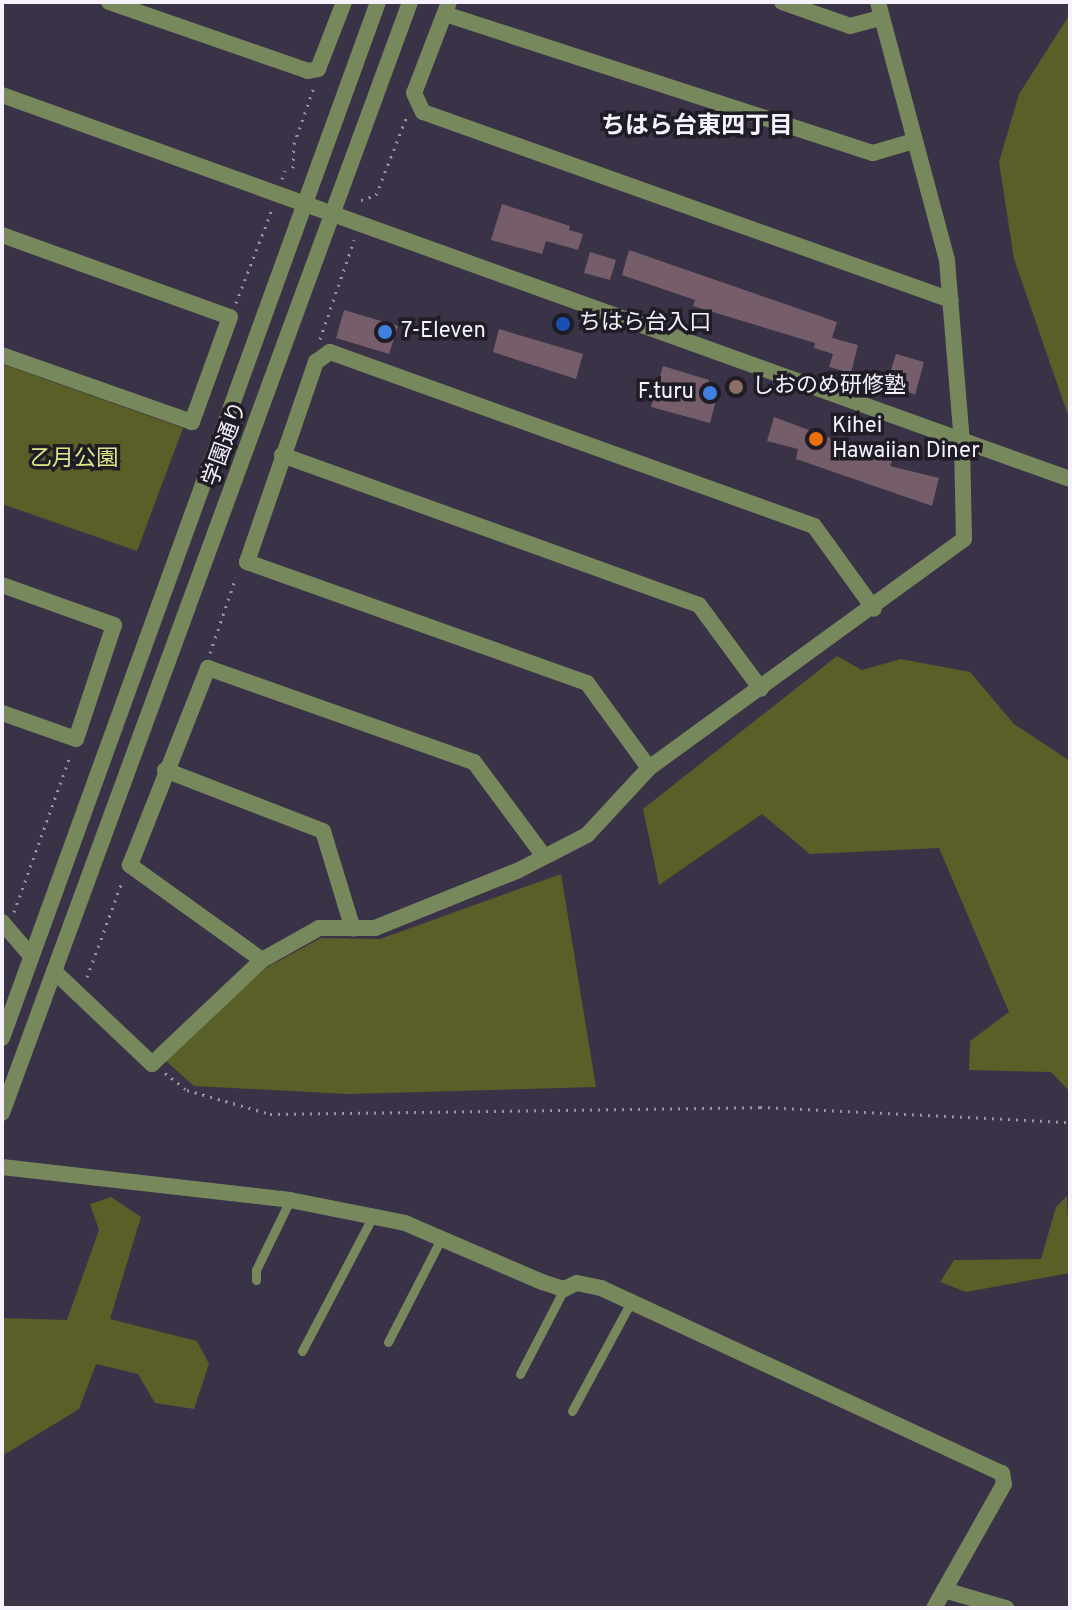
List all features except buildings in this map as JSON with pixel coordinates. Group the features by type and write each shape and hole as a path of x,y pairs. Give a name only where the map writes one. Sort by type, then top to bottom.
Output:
{"street":[{"path":"109,2 313,71 318,69 344,2"},
{"name":"学園通り","path":"2,1038 378,2"},
{"name":"学園通り","path":"2,1113 335,214 410,2"},
{"path":"54,971 152,1064 262,960 319,928 375,928 517,871 587,835 649,768 874,609 964,539 962,443 947,260 879,10 850,26 782,2"},
{"path":"914,141 873,153 447,8 414,93 415,103 423,112 951,300"},
{"path":"2,95 962,443 1070,479"},
{"path":"2,355 192,422 230,317 4,241"},
{"path":"649,768 587,683 247,562 282,455 321,358 330,352 814,526 874,609"},
{"path":"282,455 699,605 761,689"},
{"path":"2,585 114,625 76,739 2,713"},
{"path":"262,960 130,865 165,770 208,668 474,762 543,855"},
{"path":"165,770 323,831 353,929"},
{"path":"5,926 31,956"},
{"path":"2,1167 290,1200 374,1213 564,1289 577,1283 631,1302 1002,1473 1004,1484 934,1608"},
{"path":"944,1590 1006,1608"}],"lane":[{"path":"256,1280 256,1270 290,1200"},
{"path":"302,1351 374,1213"},
{"path":"388,1342 441,1239"},
{"path":"520,1374 564,1289"},
{"path":"572,1411 631,1302"}],"path":[{"path":"293,168 294,144 315,85 313,71"},
{"path":"361,200 376,195 415,103"},
{"path":"230,317 285,171"},
{"path":"321,358 320,335 361,223"},
{"path":"208,668 239,569 247,562"},
{"path":"5,926 76,739"},
{"path":"80,996 130,865"},
{"path":"152,1064 187,1090 270,1114 760,1107 1070,1122"}],"green space":[{"path":"1070,14 1070,421 1014,259 999,162 1019,94"},
{"name":"乙月公園","path":"2,364 183,428 137,551 2,504"},
{"path":"837,656 862,670 901,659 970,672 1014,724 1070,761 1070,1092 1051,1072 969,1070 970,1041 1009,1012 939,848 810,854 762,814 659,885 643,809"},
{"path":"561,874 596,1087 348,1094 194,1086 166,1061 262,970 321,938 380,939"},
{"path":"1067,1196 1070,1273 966,1292 940,1282 954,1260 1041,1259 1056,1207"},
{"path":"111,1197 141,1217 110,1319 197,1341 209,1364 194,1409 155,1403 138,1374 96,1364 79,1409 2,1456 2,1318 67,1320 99,1230 90,1204"}],"place":[{"name":"ちはら台入口","path":"563,324"},
{"name":"7-Eleven","path":"385,332"},
{"name":"しおのめ研修塾","path":"736,387"},
{"name":"F.turu","path":"710,393"},
{"name":"Kihei Hawaiian Diner","path":"816,439"}],"district":[{"name":"ちはら台東四丁目","path":"697,128"}]}
